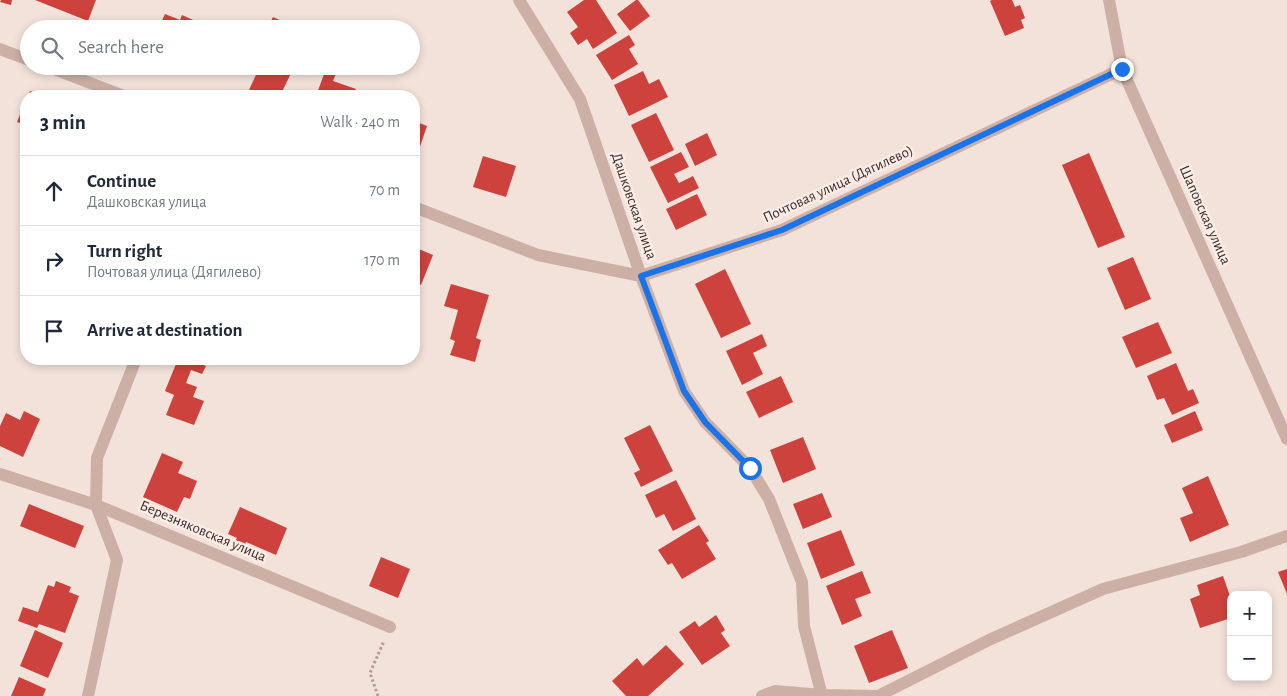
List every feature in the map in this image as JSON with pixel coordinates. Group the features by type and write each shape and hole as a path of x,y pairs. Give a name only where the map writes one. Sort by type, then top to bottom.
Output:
{"street":[{"name":"Дашковская улица","path":"518,0 580,99 641,276 684,391 705,422 750,468 769,499 802,582 804,626 822,696"},
{"name":"Шаповская улица","path":"1109,0 1122,69 1287,439"},
{"path":"0,49 20,57"},
{"name":"Почтовая улица (Дягилево)","path":"420,210 538,255 641,276 782,230 1122,69"},
{"path":"69,75 108,90"},
{"path":"88,696 117,560 96,505 97,458 134,365"},
{"name":"Березняковская улица","path":"0,474 96,505 390,627"},
{"path":"762,696 775,691 822,696 878,696 989,640 1103,589 1241,552 1287,536"}],"path":[{"path":"378,696 370,673 390,627"}],"building":[{"path":"1,0 12,0 11,5 0,2"},
{"path":"35,0 96,0 88,20"},
{"path":"584,0 596,0 617,33 593,49 587,39 578,45 570,33 578,27 567,12"},
{"path":"638,0 650,16 630,31 617,14"},
{"path":"1012,0 1015,7 1020,5 1025,18 1021,20 1024,28 1005,36 990,1"},
{"path":"165,14 180,20 162,20"},
{"path":"182,15 193,20 180,20"},
{"path":"629,35 635,45 629,49 638,64 612,80 596,55"},
{"path":"643,71 649,84 659,79 668,97 629,116 614,85"},
{"path":"256,75 290,75 283,90 249,90"},
{"path":"324,75 335,75 333,81 356,89 356,90 318,90"},
{"path":"656,113 674,150 649,162 631,125"},
{"path":"420,123 427,126 420,146"},
{"path":"707,133 717,155 695,166 685,144"},
{"path":"681,152 689,167 674,174 679,183 693,176 699,188 668,203 650,167"},
{"path":"1089,153 1125,237 1098,248 1062,165"},
{"path":"483,156 516,166 506,197 473,187"},
{"path":"697,194 707,215 676,230 666,209"},
{"path":"420,250 433,255 420,285"},
{"path":"1133,257 1151,299 1125,310 1107,268"},
{"path":"725,269 751,324 721,338 695,284"},
{"path":"451,284 489,295 476,338 481,340 475,362 450,355 455,341 450,339 458,310 444,306"},
{"path":"1158,322 1172,353 1136,368 1122,337"},
{"path":"762,334 767,346 753,353 763,374 742,385 726,351"},
{"path":"1176,363 1188,391 1193,389 1199,403 1172,415 1164,398 1157,400 1147,376"},
{"path":"176,365 206,366 202,374 191,370 186,383 197,387 193,397 204,401 194,425 166,415 174,395 165,391"},
{"path":"781,376 793,402 759,418 746,392"},
{"path":"24,411 40,419 23,457 0,446 0,426 6,413 20,420"},
{"path":"1195,411 1203,430 1172,443 1164,425"},
{"path":"650,425 673,471 641,487 634,473 640,470 624,438"},
{"path":"803,437 816,469 783,483 770,450"},
{"path":"162,453 183,462 178,473 197,481 190,499 184,497 177,512 143,497"},
{"path":"1208,476 1229,525 1190,542 1180,518 1193,513 1182,488"},
{"path":"676,480 696,519 673,531 664,514 656,518 645,495"},
{"path":"822,493 832,517 803,529 793,504"},
{"path":"29,504 84,526 75,548 20,526"},
{"path":"240,507 287,528 276,555 246,542 244,548 234,543 237,538 228,534"},
{"path":"699,525 709,541 706,543 716,559 682,579 672,563 668,565 658,550"},
{"path":"841,530 855,565 821,579 807,543"},
{"path":"381,557 410,569 398,598 369,586"},
{"path":"1287,569 1287,594 1278,572"},
{"path":"862,571 871,593 855,599 862,616 842,625 826,586"},
{"path":"1223,576 1228,591 1227,619 1200,628 1190,599 1200,595 1197,585"},
{"path":"56,581 71,587 69,592 79,596 65,633 39,624 37,628 18,621 23,607 38,612 48,585 54,587"},
{"path":"716,615 725,630 721,633 730,646 702,665 679,632 695,621 699,627"},
{"path":"35,630 63,643 48,678 20,666"},
{"path":"892,630 908,668 869,683 854,646"},
{"path":"666,645 684,664 648,696 626,696 612,681 637,658 643,666"},
{"path":"19,677 46,689 43,696 11,696"}],"route":[{"path":"750,468 705,422 684,391 641,276 782,230 1122,69"}]}
